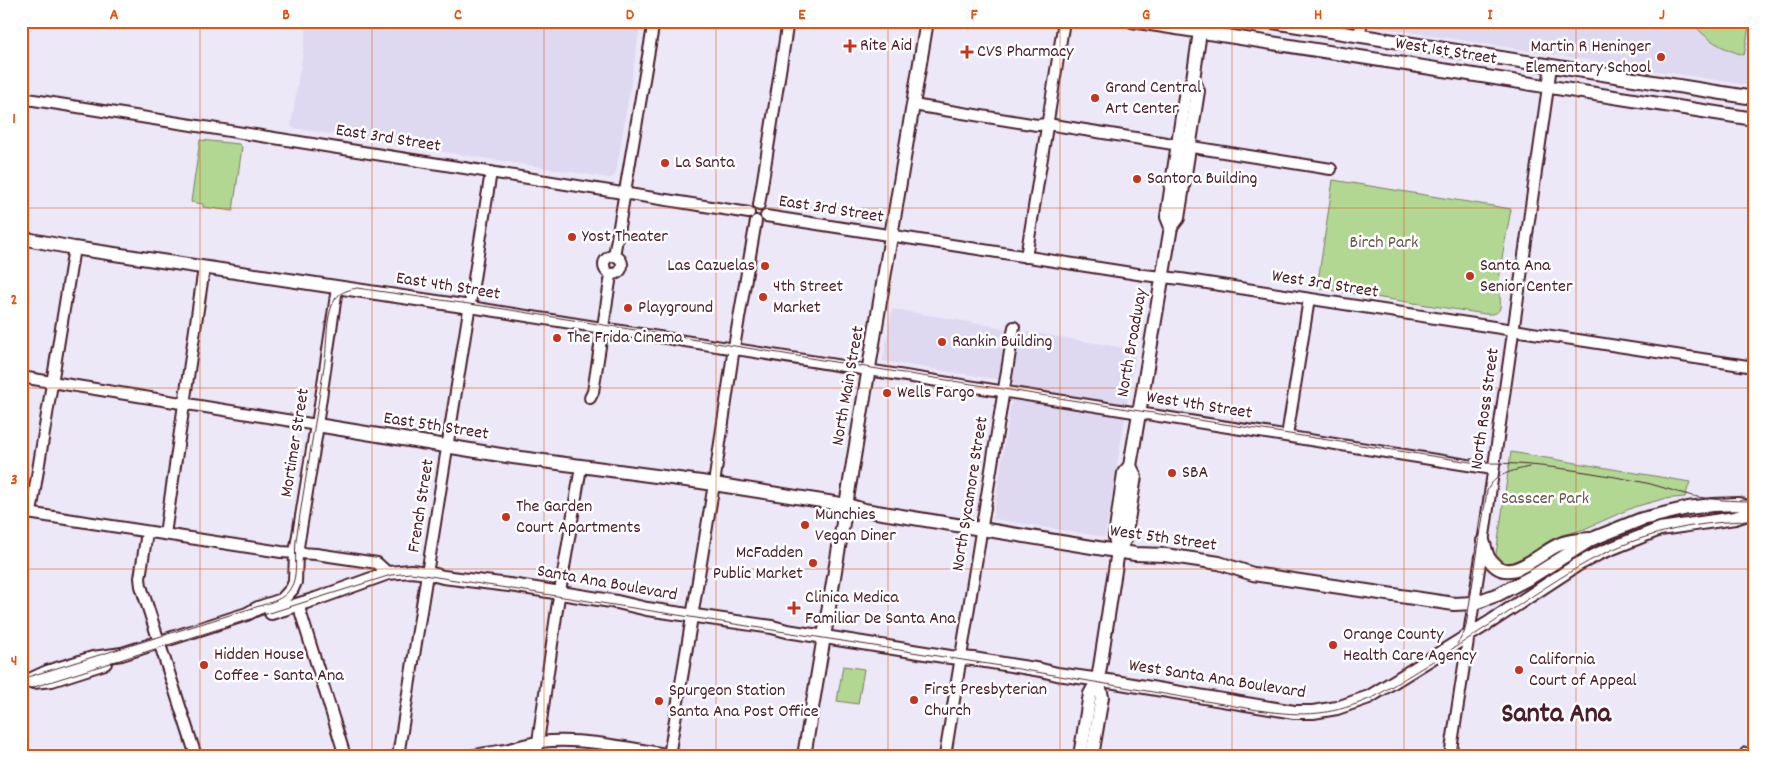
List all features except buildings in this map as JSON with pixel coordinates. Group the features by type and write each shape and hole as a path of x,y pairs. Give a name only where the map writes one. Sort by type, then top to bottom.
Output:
{"main road":[{"name":"North Main Street","path":"804,756 927,21"},
{"name":"West 1st Street","path":"1132,21 1200,27 1754,119"},
{"name":"West 1st Street","path":"1267,21 1754,98"},
{"name":"North Broadway","path":"1080,756 1090,694 1098,680 1118,551 1115,537 1118,512 1124,474 1130,466 1139,414 1170,227 1167,217 1183,146 1186,90 1193,79 1200,27"},
{"name":"East 4th Street","path":"21,238 204,268 470,307"},
{"name":"East 5th Street","path":"317,424 448,447 714,484 846,505"},
{"name":"Mortimer Street","path":"247,614 282,600 292,589 295,582 296,553 317,424"},
{"name":"West Santa Ana Boulevard","path":"1474,603 1514,587 1576,550 1592,538 1642,519 1688,508 1738,504 1754,511"},
{"name":"West 5th Street","path":"846,505 864,510 1135,554 1165,555 1219,563 1253,574 1454,604 1474,603"},
{"name":"West Santa Ana Boulevard","path":"780,630 1268,709 1313,712 1347,705 1368,697 1468,636 1578,565 1623,542 1660,528 1735,518 1754,511"},
{"path":"1484,542 1488,557 1498,567 1509,570 1520,568 1556,546 1569,541 1592,538"},
{"name":"Santa Ana Boulevard","path":"247,614 261,616 388,572 412,571 617,602 646,609 780,630"},
{"path":"22,683 52,680 102,664 122,654 247,614"},
{"name":"North Broadway","path":"1092,756 1102,696 1098,680"}],"street":[{"path":"590,398 593,392 611,275 605,271 603,265 606,259 614,256 654,21"},
{"path":"759,205 788,21"},
{"path":"1026,257 1064,21"},
{"path":"1359,36 1362,21"},
{"name":"North Ross Street","path":"1450,756 1484,542 1551,66"},
{"name":"East 3rd Street","path":"21,98 624,193 753,217"},
{"path":"913,105 1331,169"},
{"name":"French Street","path":"398,756 490,172"},
{"path":"472,756 484,752 497,754 539,742 559,741 598,743 672,755 734,349 753,217 752,207 759,205 764,208 766,216 761,221 753,217"},
{"name":"East 3rd Street","path":"766,216 891,236"},
{"name":"West 3rd Street","path":"891,236 1754,367"},
{"path":"74,248 52,382 26,512 281,552 316,554 376,563 388,572"},
{"path":"164,534 204,268"},
{"name":"Mortimer Street","path":"317,424 337,288"},
{"path":"1287,436 1309,299"},
{"name":"East 4th Street","path":"470,307 869,371"},
{"name":"North Sycamore Street","path":"945,756 1014,327"},
{"name":"West 4th Street","path":"869,371 1493,469"},
{"name":"East 5th Street","path":"21,377 317,424"},
{"path":"536,756 581,467"},
{"path":"147,532 140,578 141,586 196,756"},
{"path":"298,604 345,756"}],"shaded area":[{"path":"308,21 641,21 616,173 610,178 293,128 291,125"},
{"name":"Martin R Heninger Elementary School","path":"1377,21 1754,21 1754,86 1384,28"},
{"path":"892,309 1136,350 1105,537 993,519 1014,382 883,361"}],"green space":[{"path":"1691,21 1750,21 1744,55 1728,50 1714,42"},
{"path":"200,140 239,144 242,147 233,211 203,207 203,204 191,202"},
{"name":"Birch Park","path":"1333,180 1511,209 1500,274 1500,308 1498,312 1485,314 1317,288"},
{"name":"Sasscer Park","path":"1511,452 1690,482 1685,497 1663,499 1634,507 1582,530 1562,535 1509,565 1502,562 1496,554"},
{"path":"843,666 864,669 858,704 837,701"}],"tram line":[{"path":"21,679 269,603 281,598 288,592 293,584 296,565 296,540 325,360 329,316 337,297 346,291 357,288 504,309 1477,463 1517,464 1577,471 1644,482 1705,498 1754,501"},
{"path":"1457,644 1466,626 1487,491 1490,485 1499,477 1529,467"},
{"path":"21,691 391,575 411,573 1007,667 1258,710 1290,714 1318,713 1345,708 1376,696 1462,643 1560,578 1588,561 1621,546 1658,533 1696,525 1754,521"}],"place":[{"name":"Rite Aid","path":"850,46"},
{"name":"CVS Pharmacy","path":"967,52"},
{"name":"Martin R Heninger Elementary School","path":"1661,57"},
{"name":"Grand Central Art Center","path":"1095,98"},
{"name":"La Santa","path":"665,163"},
{"name":"Santora Building","path":"1137,179"},
{"name":"Yost Theater","path":"572,237"},
{"name":"Las Cazuelas","path":"765,266"},
{"name":"Santa Ana Senior Center","path":"1470,276"},
{"name":"4th Street Market","path":"763,297"},
{"name":"Playground","path":"628,308"},
{"name":"The Frida Cinema","path":"557,338"},
{"name":"Rankin Building","path":"942,342"},
{"name":"Wells Fargo","path":"887,393"},
{"name":"SBA","path":"1172,473"},
{"name":"The Garden Court Apartments","path":"506,517"},
{"name":"Munchies Vegan Diner","path":"805,525"},
{"name":"McFadden Public Market","path":"813,563"},
{"name":"Clinica Medica Familiar De Santa Ana","path":"794,608"},
{"name":"Orange County Health Care Agency","path":"1333,645"},
{"name":"Hidden House Coffee - Santa Ana","path":"204,665"},
{"name":"California Court of Appeal","path":"1519,670"},
{"name":"First Presbyterian Church","path":"914,700"},
{"name":"Spurgeon Station Santa Ana Post Office","path":"659,701"}],"district":[{"name":"Santa Ana","path":"1556,716"}]}
